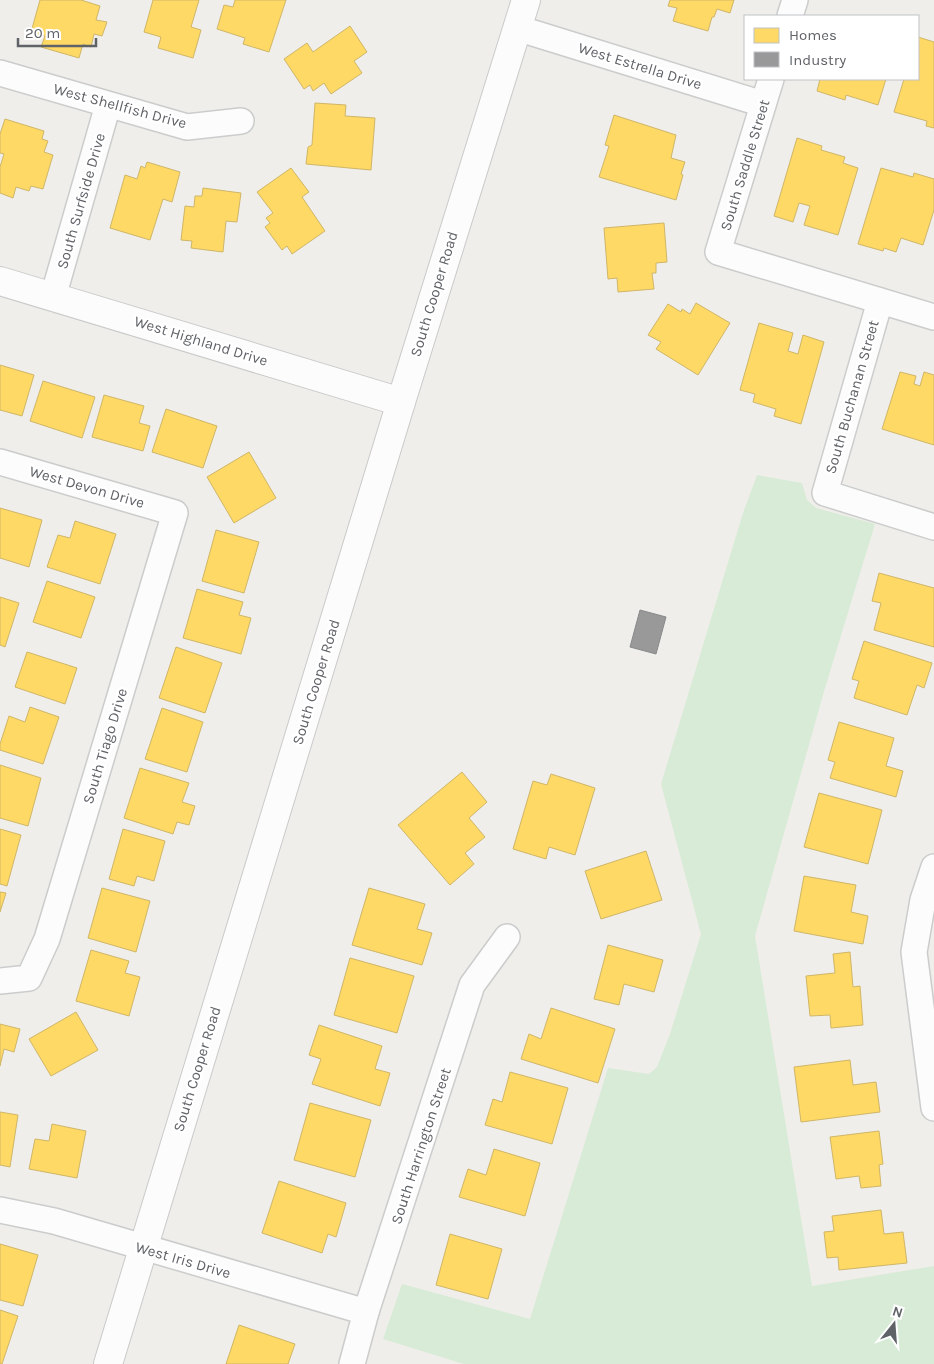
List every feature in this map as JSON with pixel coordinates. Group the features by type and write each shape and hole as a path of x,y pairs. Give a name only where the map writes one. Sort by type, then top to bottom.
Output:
{"main road":[{"name":"South Cooper Road","path":"108,1364 401,402 526,0"},
{"name":"West Highland Drive","path":"0,281 401,402"}],"street":[{"path":"790,15 795,0"},
{"name":"West Estrella Drive","path":"517,28 763,104"},
{"name":"West Shellfish Drive","path":"0,73 187,127 241,121"},
{"name":"South Saddle Street","path":"771,80 718,252 880,300"},
{"name":"South Surfside Drive","path":"53,297 108,105"},
{"path":"880,300 934,317"},
{"name":"South Buchanan Street","path":"880,300 824,493 934,526"},
{"name":"West Devon Drive","path":"0,462 175,513"},
{"name":"South Tiago Drive","path":"0,980 30,978 47,939 175,513"},
{"path":"934,867 923,900 914,952 934,1108"},
{"name":"South Harrington Street","path":"352,1364 366,1312 472,985 507,937"},
{"name":"West Iris Drive","path":"0,1210 54,1221 366,1312"}],"green space":[{"path":"757,475 802,483 807,500 816,508 875,524 825,688 755,936 812,1286 934,1266 934,1364 464,1364 383,1339 402,1284 530,1319 608,1068 649,1074 657,1067 670,1034 701,934 661,784 743,513"}],"building: Homes":[{"path":"40,0 81,0 100,6 96,20 107,22 102,36 94,34 91,47 83,44 79,58 41,47 45,36 31,32"},
{"path":"153,0 199,0 191,27 201,30 193,58 158,48 161,37 144,32"},
{"path":"235,0 286,0 269,52 243,44 245,38 217,29 224,5 233,7"},
{"path":"670,0 734,0 730,13 717,9 714,17 712,17 708,31 673,21 677,8 668,6"},
{"path":"350,26 367,52 354,61 362,73 331,94 324,83 313,91 310,85 304,89 284,59 307,43 313,52"},
{"path":"919,37 934,42 934,128 926,126 927,121 894,112 904,80 919,80"},
{"path":"820,80 886,80 878,105 846,95 845,100 817,91"},
{"path":"315,103 346,105 345,116 375,118 371,170 306,164 308,147 312,145"},
{"path":"614,115 676,135 671,158 685,162 676,200 599,177 609,146 605,145"},
{"path":"5,119 44,131 42,139 48,141 44,152 53,155 43,189 31,186 29,191 16,187 13,198 0,193 0,167 4,154 0,153 0,134"},
{"path":"797,138 822,146 821,150 845,157 843,163 858,168 838,235 804,225 810,206 799,203 793,222 774,216"},
{"path":"147,162 180,172 172,202 163,199 150,240 110,228 125,175 137,179 141,166 145,168"},
{"path":"291,168 309,192 302,197 325,231 292,254 287,246 282,250 265,227 270,223 266,218 273,213 257,192"},
{"path":"881,168 913,177 914,173 934,179 934,210 923,245 901,238 896,252 884,248 883,251 858,244"},
{"path":"203,188 241,193 237,222 226,221 223,252 191,248 192,241 181,240 185,206 194,207 195,196 202,196"},
{"path":"664,223 667,262 656,263 656,273 652,273 654,289 618,292 617,278 608,279 604,228"},
{"path":"696,303 730,323 698,375 656,349 661,342 648,335 668,304 681,312 682,309 690,314"},
{"path":"759,323 793,333 788,351 798,354 803,335 824,342 801,424 774,416 776,409 753,402 755,394 740,390"},
{"path":"0,365 34,375 22,416 0,410"},
{"path":"900,372 916,376 914,384 920,386 924,372 934,375 934,445 882,429"},
{"path":"43,381 95,397 82,438 30,421"},
{"path":"104,395 144,406 139,423 150,426 143,451 92,437"},
{"path":"166,409 217,426 203,468 152,452"},
{"path":"249,452 276,498 234,523 207,477"},
{"path":"0,508 42,520 29,567 0,558"},
{"path":"75,521 116,534 100,584 47,567 58,535 70,538"},
{"path":"216,530 259,542 244,593 202,581"},
{"path":"879,573 934,588 934,647 874,630 881,603 872,601"},
{"path":"47,581 95,597 81,638 33,622"},
{"path":"197,589 243,602 239,615 251,618 241,654 183,638"},
{"path":"0,597 19,603 5,647 0,645"},
{"path":"864,641 932,663 924,688 917,685 907,715 854,698 859,681 852,679"},
{"path":"176,647 222,663 205,713 159,698"},
{"path":"27,652 77,668 65,704 15,687"},
{"path":"30,707 59,717 43,764 0,750 0,744 9,716 25,722"},
{"path":"162,708 203,722 187,772 145,759"},
{"path":"839,722 894,738 886,766 903,771 896,797 830,778 835,762 828,760"},
{"path":"0,765 41,778 28,826 0,818"},
{"path":"140,768 189,783 182,802 195,806 189,825 177,822 173,834 124,818"},
{"path":"462,772 487,802 469,818 485,837 465,853 474,864 450,885 398,825"},
{"path":"551,774 595,788 575,855 549,847 546,859 513,849 533,781 547,785"},
{"path":"819,793 882,810 868,864 804,847"},
{"path":"0,829 21,835 7,886 0,884"},
{"path":"123,829 165,841 154,881 137,876 134,886 109,879"},
{"path":"646,851 662,900 601,919 585,871"},
{"path":"804,876 856,885 851,912 868,916 863,944 794,931"},
{"path":"102,888 150,901 136,952 88,938"},
{"path":"369,888 425,904 417,929 432,933 422,965 352,945"},
{"path":"0,892 6,893 0,912"},
{"path":"608,945 663,960 654,992 624,984 619,1005 594,999"},
{"path":"91,950 129,961 125,973 140,977 129,1016 76,1001"},
{"path":"850,952 853,987 860,986 863,1025 831,1028 830,1015 810,1016 806,976 835,973 833,954"},
{"path":"350,958 414,976 397,1033 334,1015"},
{"path":"551,1008 615,1029 598,1083 521,1059 529,1034 541,1039"},
{"path":"76,1012 98,1050 51,1076 29,1039"},
{"path":"0,1024 20,1029 14,1052 4,1049 0,1066"},
{"path":"319,1025 382,1046 375,1069 390,1073 380,1106 312,1084 321,1059 309,1055"},
{"path":"850,1060 853,1085 876,1082 880,1112 801,1122 794,1067"},
{"path":"510,1072 568,1088 552,1144 485,1125 493,1099 502,1102"},
{"path":"310,1103 371,1120 355,1177 294,1160"},
{"path":"0,1112 18,1115 10,1167 0,1165"},
{"path":"52,1124 86,1131 77,1178 29,1169 35,1139 49,1141"},
{"path":"879,1131 883,1164 879,1165 881,1186 861,1188 859,1176 836,1179 830,1137"},
{"path":"494,1149 540,1163 525,1216 459,1197 468,1169 486,1175"},
{"path":"279,1181 346,1203 336,1237 328,1234 322,1253 262,1233"},
{"path":"881,1210 884,1234 903,1232 907,1263 839,1270 838,1257 827,1258 824,1232 834,1231 832,1216"},
{"path":"450,1234 502,1249 488,1299 436,1285"},
{"path":"0,1244 38,1255 23,1306 0,1300"},
{"path":"0,1310 18,1316 2,1364 0,1364"},
{"path":"239,1325 295,1344 288,1364 226,1364"}],"building: Industry":[{"path":"640,610 666,617 656,654 630,647"}]}
